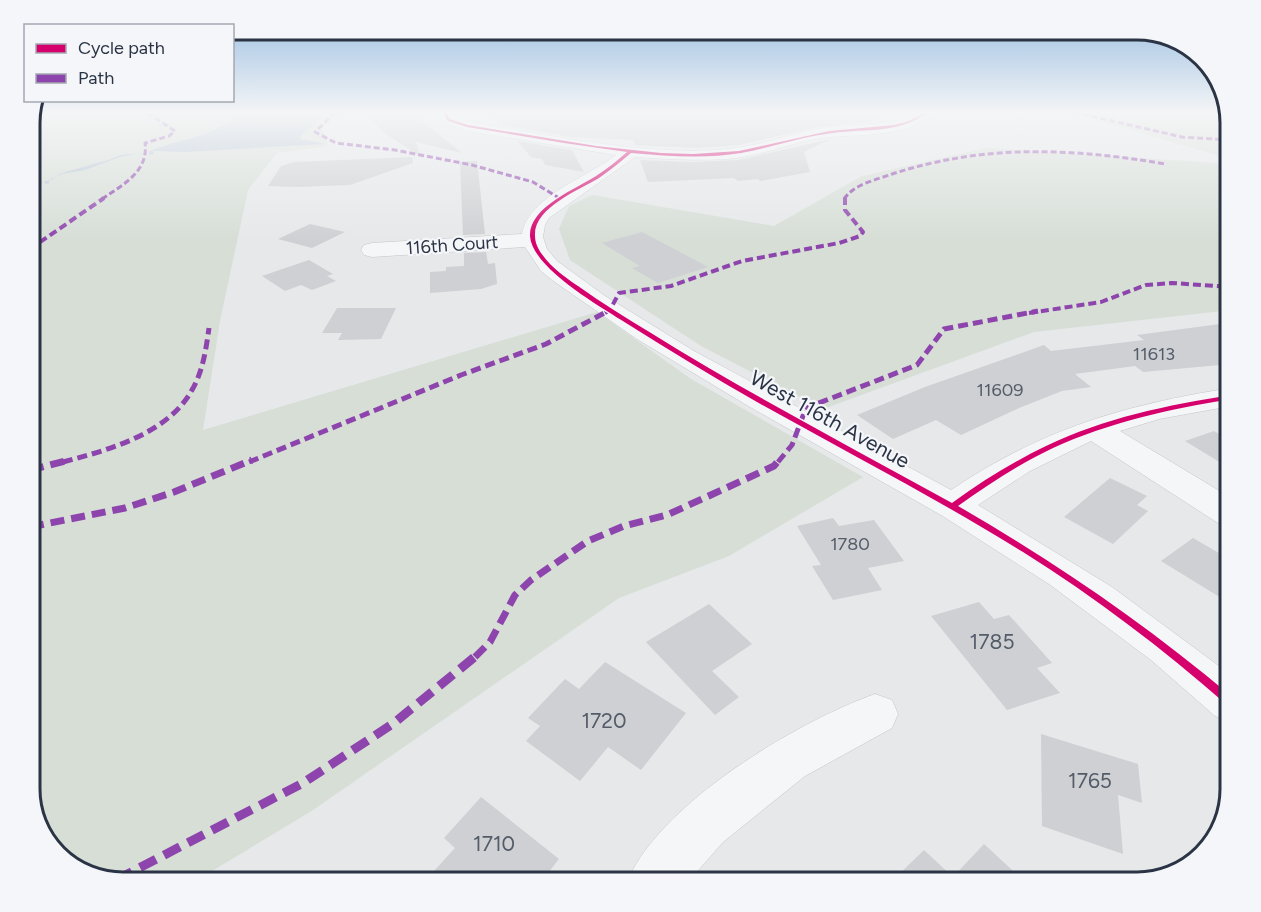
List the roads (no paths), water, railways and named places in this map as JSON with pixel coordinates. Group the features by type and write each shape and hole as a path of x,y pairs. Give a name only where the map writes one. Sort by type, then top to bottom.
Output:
{"street":[{"path":"532,240 532,228 542,211 559,198 606,171 627,155"},
{"path":"682,155 697,155"},
{"name":"116th Court","path":"372,250 532,240"},
{"name":"West 116th Avenue","path":"532,240 542,260 563,278 686,358 1020,545 1086,588 1159,642 1220,693"},
{"path":"953,506 1005,470 1051,445 1093,428 1164,408 1220,400"},
{"path":"1093,428 1220,507"},
{"path":"662,872 704,824 788,760 875,714"}],"water":[{"path":"135,155 120,157 85,170 56,177 59,174 120,156"}]}
